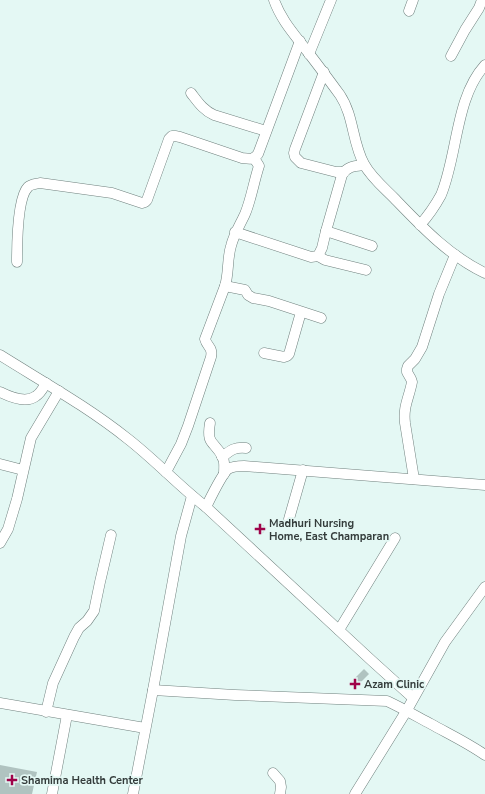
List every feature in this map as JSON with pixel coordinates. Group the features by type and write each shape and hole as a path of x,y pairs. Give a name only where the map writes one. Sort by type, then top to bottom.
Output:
{"street":[{"path":"274,0 282,18 324,72 346,104 360,154 364,165 372,177 420,225 455,255 485,273"},
{"path":"309,54 331,0"},
{"path":"409,11 412,0"},
{"path":"451,56 479,8 482,0"},
{"path":"17,262 17,232 22,202 28,187 33,184 40,183 112,193 142,203 147,200 169,139 172,136 180,137 242,158 254,158 258,154 300,41"},
{"path":"420,225 434,206 441,193 468,92 475,78 485,65"},
{"path":"324,72 294,153 295,157 301,163 330,171 344,172"},
{"path":"191,93 207,112 266,131"},
{"path":"166,472 181,444 211,357 211,349 205,339 225,286 230,250 235,232 245,214 259,166 254,158"},
{"path":"318,256 322,248 342,175 352,167 364,165"},
{"path":"326,230 372,246"},
{"path":"235,232 308,256 318,256 325,260 366,270"},
{"path":"414,479 404,414 412,382 407,369 422,347 439,294 455,255"},
{"path":"225,286 242,288 253,298 268,301 321,318"},
{"path":"264,353 284,357 289,354 301,312"},
{"path":"0,355 84,407 127,438 206,507 414,698"},
{"path":"0,392 14,398 26,400 39,394 46,383"},
{"path":"0,543 8,529 17,499 31,438 58,391"},
{"path":"210,423 209,438 211,443 220,452 224,464 224,474"},
{"path":"222,457 236,447 246,448"},
{"path":"0,464 23,470"},
{"path":"206,507 224,474 229,469 234,467 244,466 485,485"},
{"path":"289,518 303,470"},
{"path":"133,794 181,536 192,496"},
{"path":"46,712 53,683 74,637 79,628 87,621 94,611 111,535"},
{"path":"339,630 395,538"},
{"path":"355,794 407,710 446,642 485,587"},
{"path":"153,690 235,695 387,700 485,755"},
{"path":"0,703 145,728"},
{"path":"52,794 67,715"},
{"path":"273,773 280,781 280,794"}],"building":[{"path":"260,523 267,528 262,534 255,529"},
{"path":"364,669 369,674 355,688 350,683"},
{"path":"0,765 37,772 32,794 0,794"}],"place":[{"name":"Madhuri Nursing Home, East Champaran","path":"260,529"},
{"name":"Azam Clinic","path":"355,684"},
{"name":"Shamima Health Center","path":"12,780"}]}
